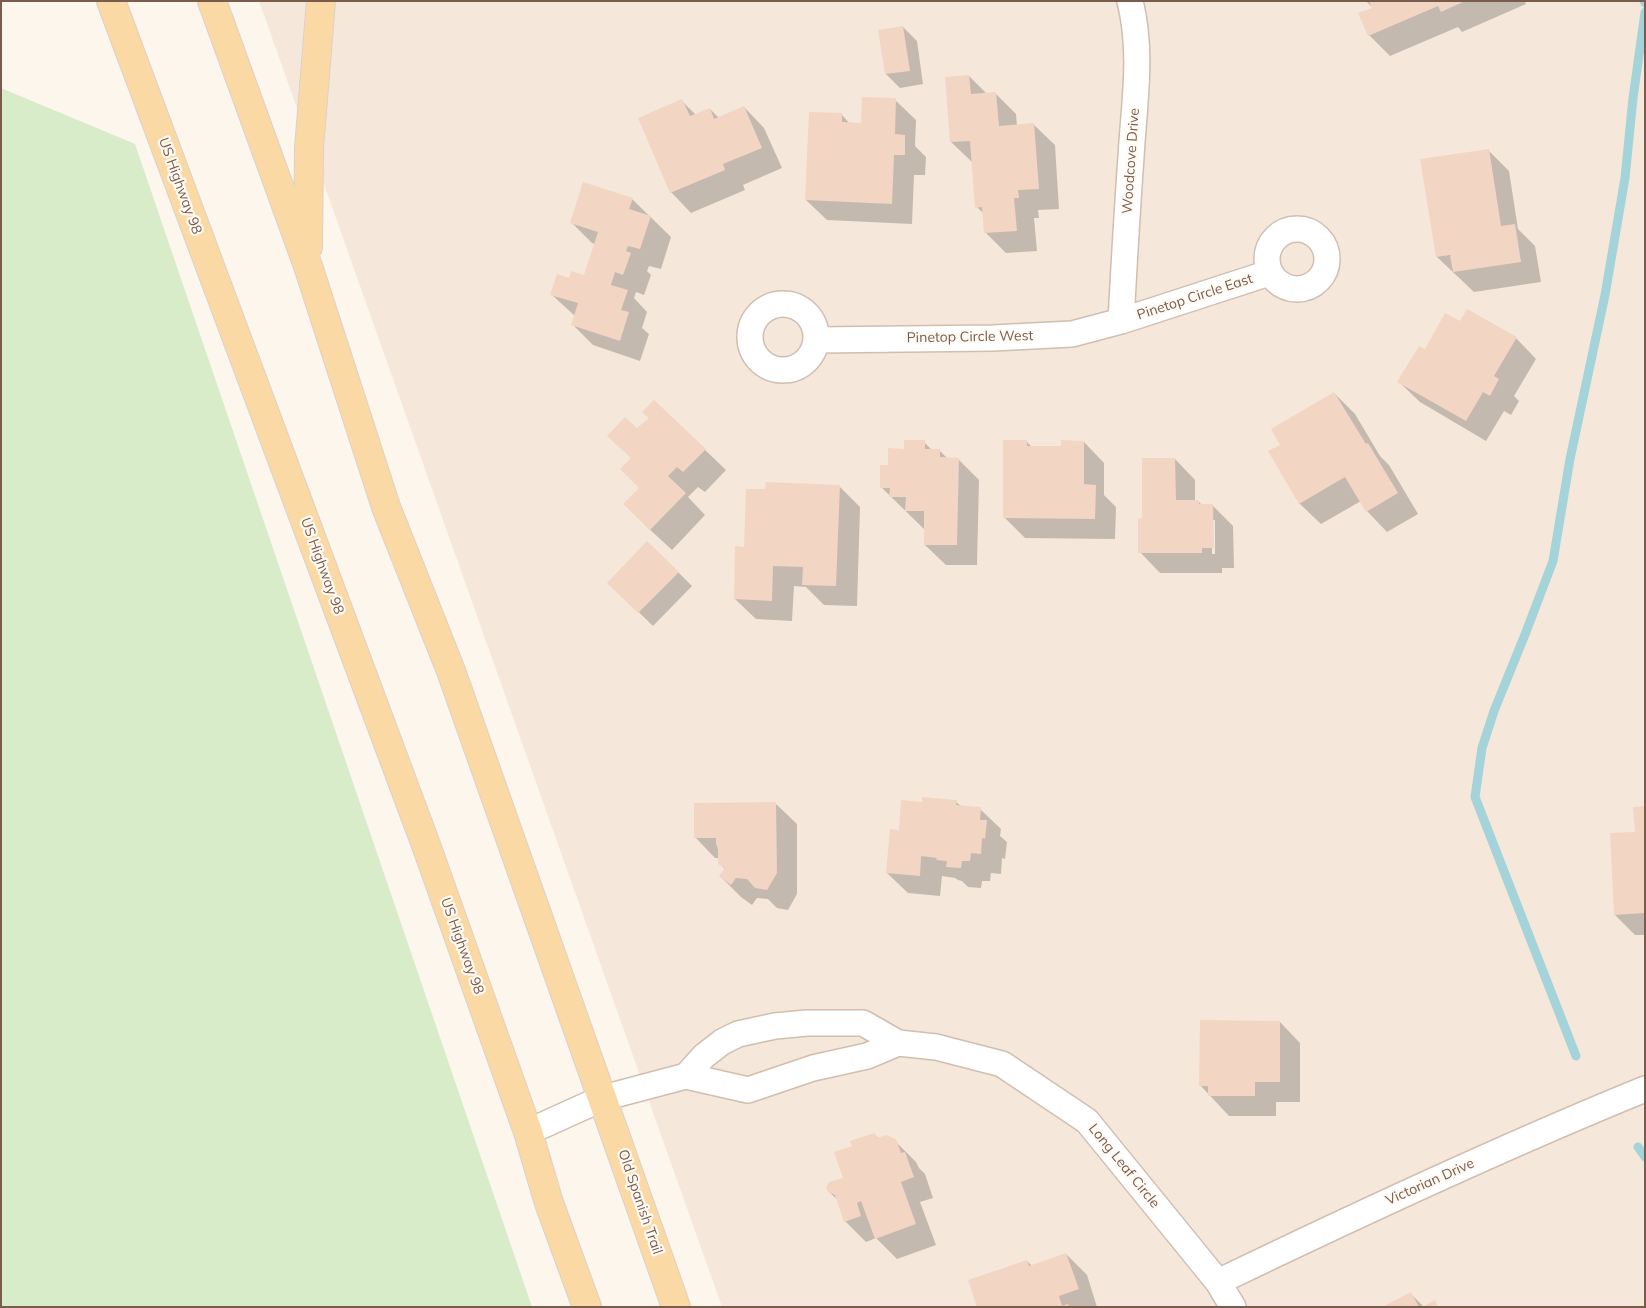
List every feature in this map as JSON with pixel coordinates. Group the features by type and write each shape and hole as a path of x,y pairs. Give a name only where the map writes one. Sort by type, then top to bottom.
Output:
{"main road":[{"name":"US Highway 98","path":"111,1 423,836 528,1132"},
{"path":"212,1 308,266 386,507 451,671 603,1098"},
{"path":"308,266 309,148 321,1"},
{"name":"Old Spanish Trail","path":"603,1098 676,1307"},
{"path":"528,1132 550,1203 587,1307"}],"street":[{"name":"Woodcove Drive","path":"1121,321 1137,83 1137,44 1135,22 1130,1"},
{"name":"Pinetop Circle East","path":"1121,321 1269,273"},
{"name":"Pinetop Circle West","path":"817,340 994,338 1072,334 1121,321"},
{"name":"Long Leaf Circle","path":"686,1076 704,1056 722,1042 738,1034 775,1026 807,1023 863,1023 898,1043 936,1047 1002,1064 1087,1121 1218,1282 1233,1307"},
{"name":"Long Leaf Circle","path":"528,1132 603,1098 686,1076 748,1090 813,1068 867,1056 898,1043"},
{"name":"Victorian Drive","path":"1218,1282 1370,1208 1573,1118 1645,1089"}],"shaded area":[{"path":"259,1 1645,1 1645,1307 722,1307"}],"green space":[{"path":"1,88 135,144 532,1307 1,1307"}],"building":[{"path":"1369,1 1465,1 1441,12 1438,6 1368,36 1358,13 1372,8"},
{"path":"903,26 910,71 885,74 878,30"},
{"path":"969,75 971,94 996,92 999,126 1034,123 1039,189 1018,190 1019,198 1014,198 1017,231 984,233 982,207 975,208 970,141 950,142 945,77"},
{"path":"862,97 896,98 895,134 905,135 905,155 894,155 892,204 805,200 809,112 842,113 842,122 861,123"},
{"path":"682,99 690,116 710,108 714,119 744,106 762,148 723,164 725,170 670,193 638,118"},
{"path":"1489,149 1501,226 1515,224 1521,262 1453,272 1450,255 1436,257 1420,159"},
{"path":"583,182 633,198 629,209 651,216 640,249 628,246 626,251 631,253 623,275 615,272 611,285 628,290 621,310 629,312 620,341 571,325 578,303 550,295 557,274 569,278 571,271 584,275 598,232 570,223"},
{"path":"1467,309 1517,337 1494,376 1499,379 1490,396 1483,392 1466,421 1397,382 1419,346 1425,349 1445,313 1460,321"},
{"path":"1334,392 1398,493 1366,512 1345,477 1299,504 1268,451 1280,445 1271,429"},
{"path":"654,400 706,449 683,472 677,467 668,476 686,493 650,530 623,504 639,488 620,469 631,458 607,436 625,417 637,428 649,418 642,412"},
{"path":"904,440 925,440 925,449 940,449 940,457 959,458 957,545 924,545 924,511 905,511 906,497 889,497 890,488 880,488 880,465 888,465 888,448 904,449"},
{"path":"1003,440 1027,440 1027,446 1061,446 1061,440 1084,441 1084,484 1096,485 1095,519 1003,518"},
{"path":"1142,458 1175,458 1176,500 1199,500 1199,504 1213,504 1214,548 1202,548 1202,553 1138,553 1138,519 1142,518"},
{"path":"766,482 840,485 836,586 802,585 803,567 773,566 772,601 734,599 735,546 744,547 746,489 765,489"},
{"path":"647,541 679,572 638,613 607,583"},
{"path":"922,797 957,800 956,805 981,807 980,820 987,820 985,839 982,838 981,854 971,853 970,861 962,861 961,868 946,867 947,861 921,856 920,876 886,873 890,829 899,830 901,800 922,802"},
{"path":"776,802 777,873 767,890 755,888 747,879 736,878 731,885 719,876 725,868 718,864 716,838 694,838 694,803"},
{"path":"1645,806 1645,913 1614,915 1610,833 1635,832 1633,807"},
{"path":"1200,1020 1280,1021 1280,1082 1255,1082 1255,1096 1208,1096 1208,1086 1199,1086"},
{"path":"874,1133 877,1138 886,1135 896,1139 901,1153 905,1152 914,1177 901,1182 916,1224 875,1239 861,1201 857,1203 861,1216 844,1222 835,1195 828,1192 826,1187 829,1182 843,1178 834,1152 852,1146 850,1141"},
{"path":"1066,1253 1079,1289 1059,1296 1062,1306 1068,1304 1069,1307 977,1307 968,1280 1027,1260 1029,1266"},
{"path":"1411,1292 1419,1307 1382,1307"},
{"path":"1435,1300 1438,1307 1422,1307"}],"waterway":[{"path":"1576,1056 1475,797 1482,748 1494,711 1553,561 1570,459 1605,295 1625,178 1633,98 1645,12"},
{"path":"1638,1147 1645,1157"}]}
